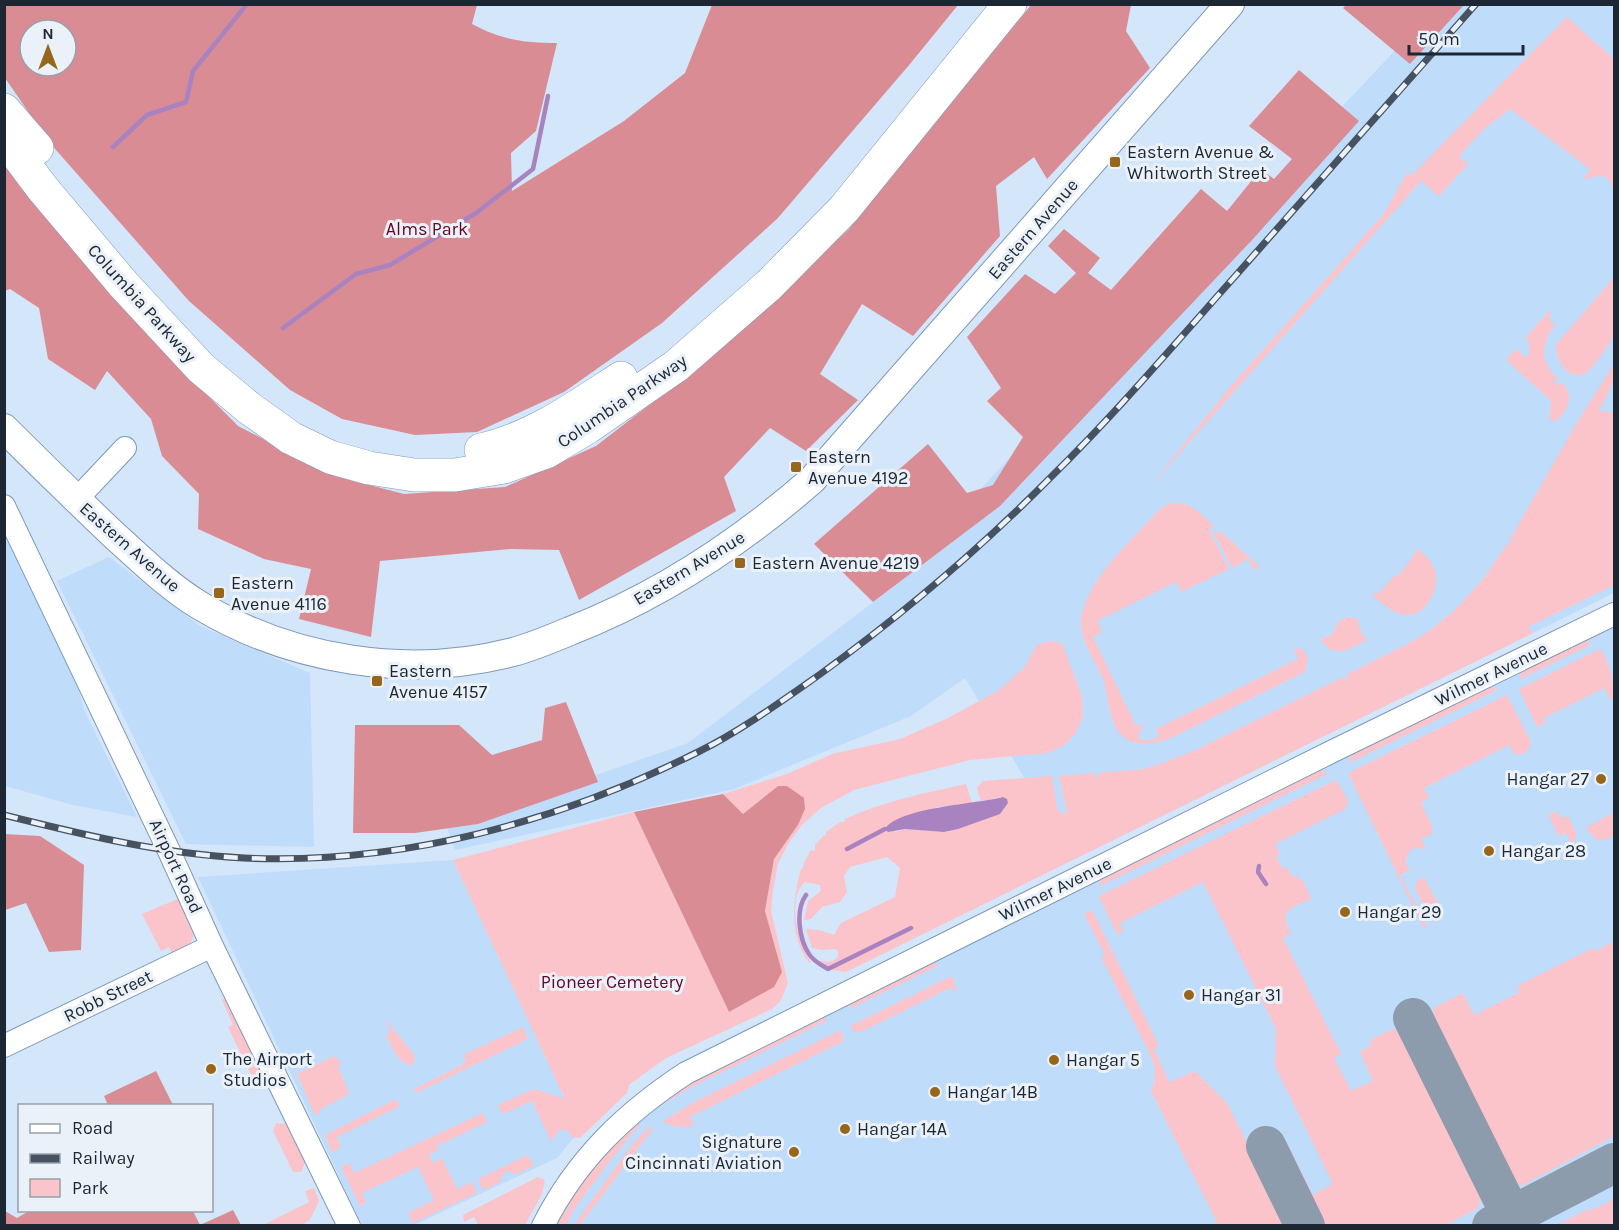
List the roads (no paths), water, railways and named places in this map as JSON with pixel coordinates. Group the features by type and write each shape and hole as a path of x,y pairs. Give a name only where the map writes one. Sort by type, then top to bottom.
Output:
{"highway":[{"name":"Columbia Parkway","path":"4,110 137,270 220,354 261,391 333,437 376,450 403,455 438,457 504,445 556,418 634,368 705,314 746,278 827,199 985,4"},
{"name":"Columbia Parkway","path":"4,137 43,189 124,285 201,368 249,408 291,438 330,457 392,472 414,475 455,475 504,467 546,452 676,366 769,285 844,210 1010,4"}],"main road":[{"name":"Eastern Avenue","path":"4,428 76,500 164,582 230,622 262,636 318,655 364,662 399,664 455,662 511,653 590,624 640,600 736,542 781,508 812,480 1230,4"}],"street":[{"path":"76,500 125,448"},
{"name":"Airport Road","path":"4,506 165,841 212,946 349,1226"},
{"name":"Wilmer Avenue","path":"543,1226 569,1181 590,1153 619,1123 654,1094 686,1073 1310,762 1614,614"},
{"name":"Robb Street","path":"4,1046 212,946"}],"waterway":[{"path":"113,147 147,115 186,102 193,71 247,4"},
{"path":"283,328 356,274 390,265 476,213 533,169 548,96"},
{"path":"847,849 885,829"},
{"path":"1259,866 1258,872 1266,884"},
{"path":"806,895 799,916 803,941 817,963 828,969 911,928"}],"railway":[{"path":"4,815 123,843 213,856 303,858 362,854 420,846 478,834 534,818 645,777 713,744 745,726 880,629 969,555 1026,502 1143,380 1476,4"}],"place":[{"name":"Eastern Avenue & Whitworth Street","path":"1115,162"},
{"name":"Eastern Avenue 4192","path":"796,467"},
{"name":"Eastern Avenue 4219","path":"740,563"},
{"name":"Eastern Avenue 4116","path":"219,593"},
{"name":"Eastern Avenue 4157","path":"377,681"},
{"name":"Hangar 27","path":"1601,779"},
{"name":"Hangar 28","path":"1489,851"},
{"name":"Hangar 29","path":"1345,912"},
{"name":"Hangar 31","path":"1189,995"},
{"name":"Hangar 5","path":"1054,1060"},
{"name":"The Airport Studios","path":"211,1069"},
{"name":"Hangar 14B","path":"935,1092"},
{"name":"Hangar 14A","path":"845,1129"},
{"name":"Signature Cincinnati Aviation","path":"794,1152"}],"park label":[{"name":"Alms Park","path":"427,229"},
{"name":"Pioneer Cemetery","path":"612,982"}]}
